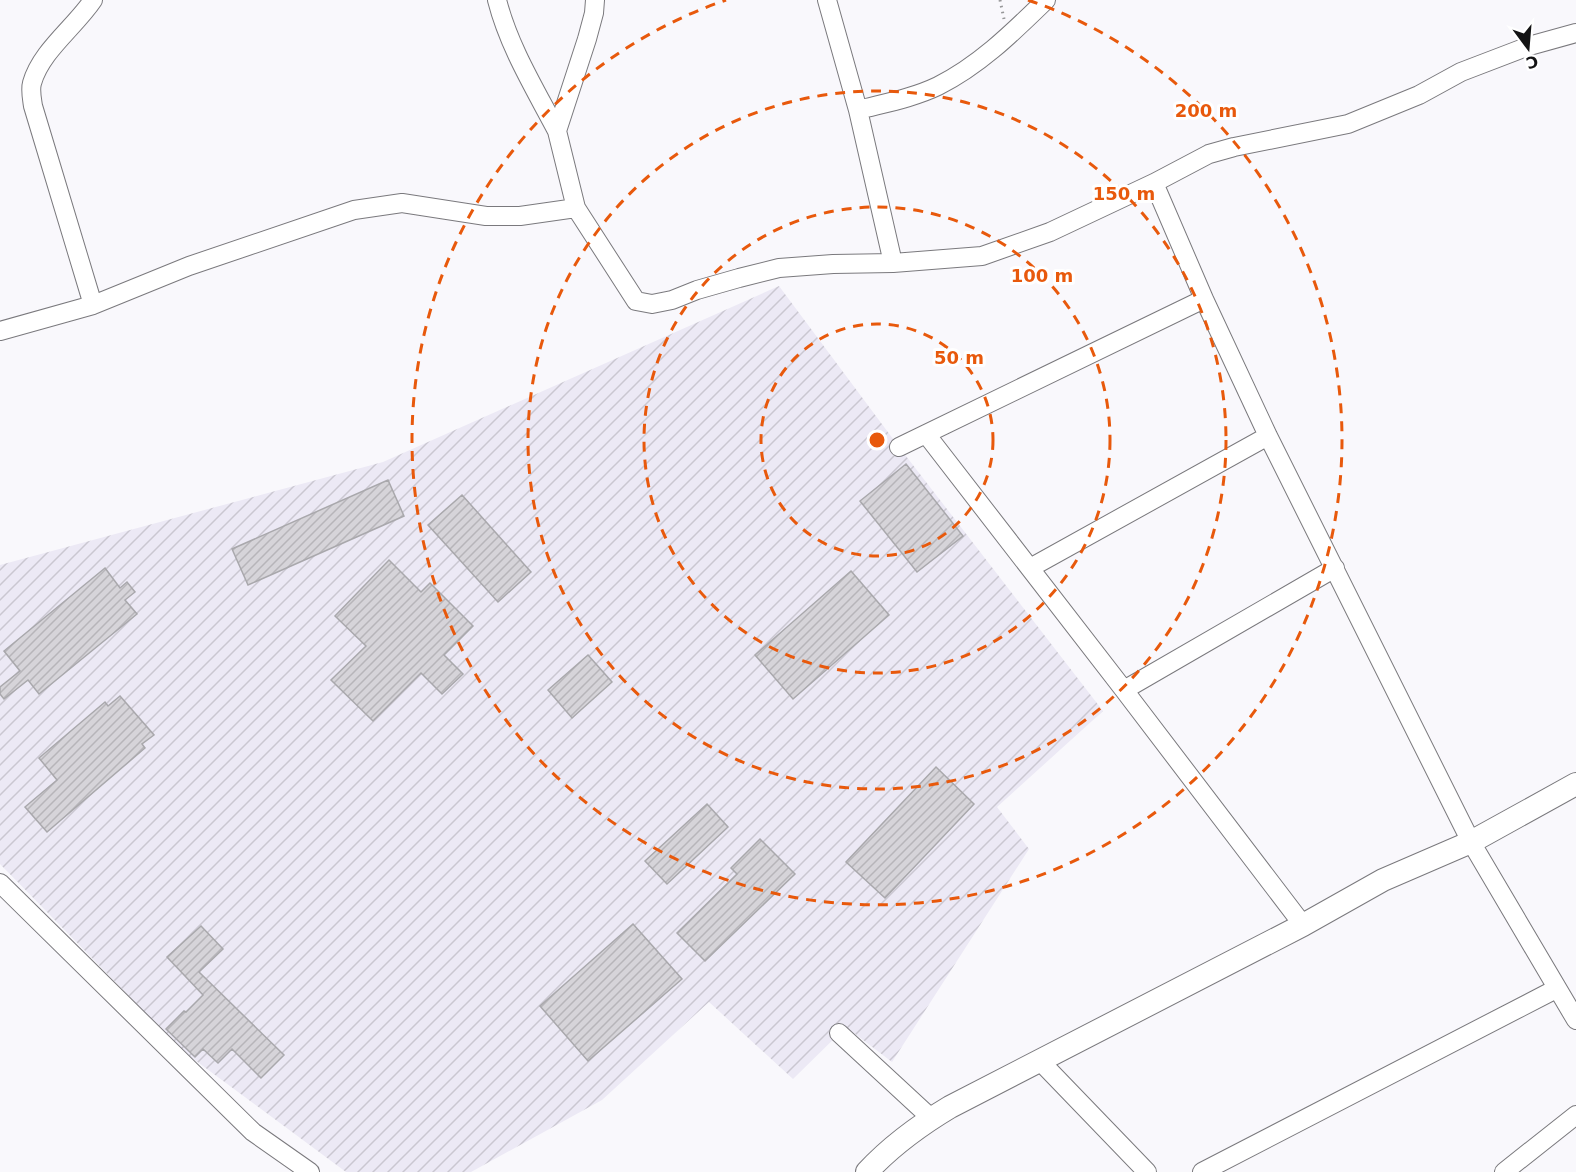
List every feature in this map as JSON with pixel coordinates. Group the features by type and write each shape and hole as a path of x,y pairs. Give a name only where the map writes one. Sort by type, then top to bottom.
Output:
{"main road":[{"path":"867,1172 902,1139 931,1118 1303,925 1383,880 1471,842 1576,784"}],"street":[{"path":"93,0 42,60 31,84 31,94 93,305"},
{"path":"497,0 512,44 557,131 576,208 636,300 652,304 780,268 893,263 982,255 1050,232 1154,183 1209,154 1348,124 1419,95 1461,72 1529,46 1576,33"},
{"path":"557,131 587,39 595,0"},
{"path":"826,0 858,110 893,263"},
{"path":"858,110 908,98 938,86 977,63 1046,0"},
{"path":"1154,183 1204,299 1268,436 1471,842 1576,1020"},
{"path":"0,331 93,305 189,266 354,210 402,203 486,216 520,216 576,208"},
{"path":"899,447 1204,299"},
{"path":"926,434 1303,925"},
{"path":"1030,568 1268,436"},
{"path":"1124,690 1335,568"},
{"path":"0,883 253,1132 310,1172"},
{"path":"1202,1172 1556,989"},
{"path":"839,1033 931,1118"},
{"path":"1040,1061 1147,1172"},
{"path":"1504,1172 1576,1114"}],"shaded area":[{"path":"779,286 899,447 1103,711 997,807 1029,849 892,1062 846,1027 793,1079 709,1002 602,1100 471,1172 346,1172 184,1052 0,864 0,565 383,462"}],"building":[{"path":"906,464 963,536 917,572 860,501"},
{"path":"388,480 404,516 248,585 232,549"},
{"path":"462,495 531,572 498,602 428,525"},
{"path":"389,560 421,592 430,583 473,626 444,655 463,674 442,694 421,673 373,721 331,680 366,646 335,616"},
{"path":"105,568 120,588 127,582 135,592 125,600 137,614 39,694 28,680 4,699 0,694 0,687 20,671 4,651"},
{"path":"851,571 889,615 793,699 755,655"},
{"path":"588,655 612,682 572,718 548,690"},
{"path":"120,696 154,735 142,744 145,748 47,832 25,807 57,780 39,758 105,702 108,706"},
{"path":"936,767 974,804 885,898 846,862"},
{"path":"707,804 728,827 667,884 645,861"},
{"path":"760,839 795,874 705,961 677,933 737,874 731,868"},
{"path":"633,924 682,979 588,1061 540,1006"},
{"path":"201,926 223,949 199,972 284,1055 261,1078 232,1049 218,1063 203,1049 195,1057 166,1029 203,995 167,957"}]}
